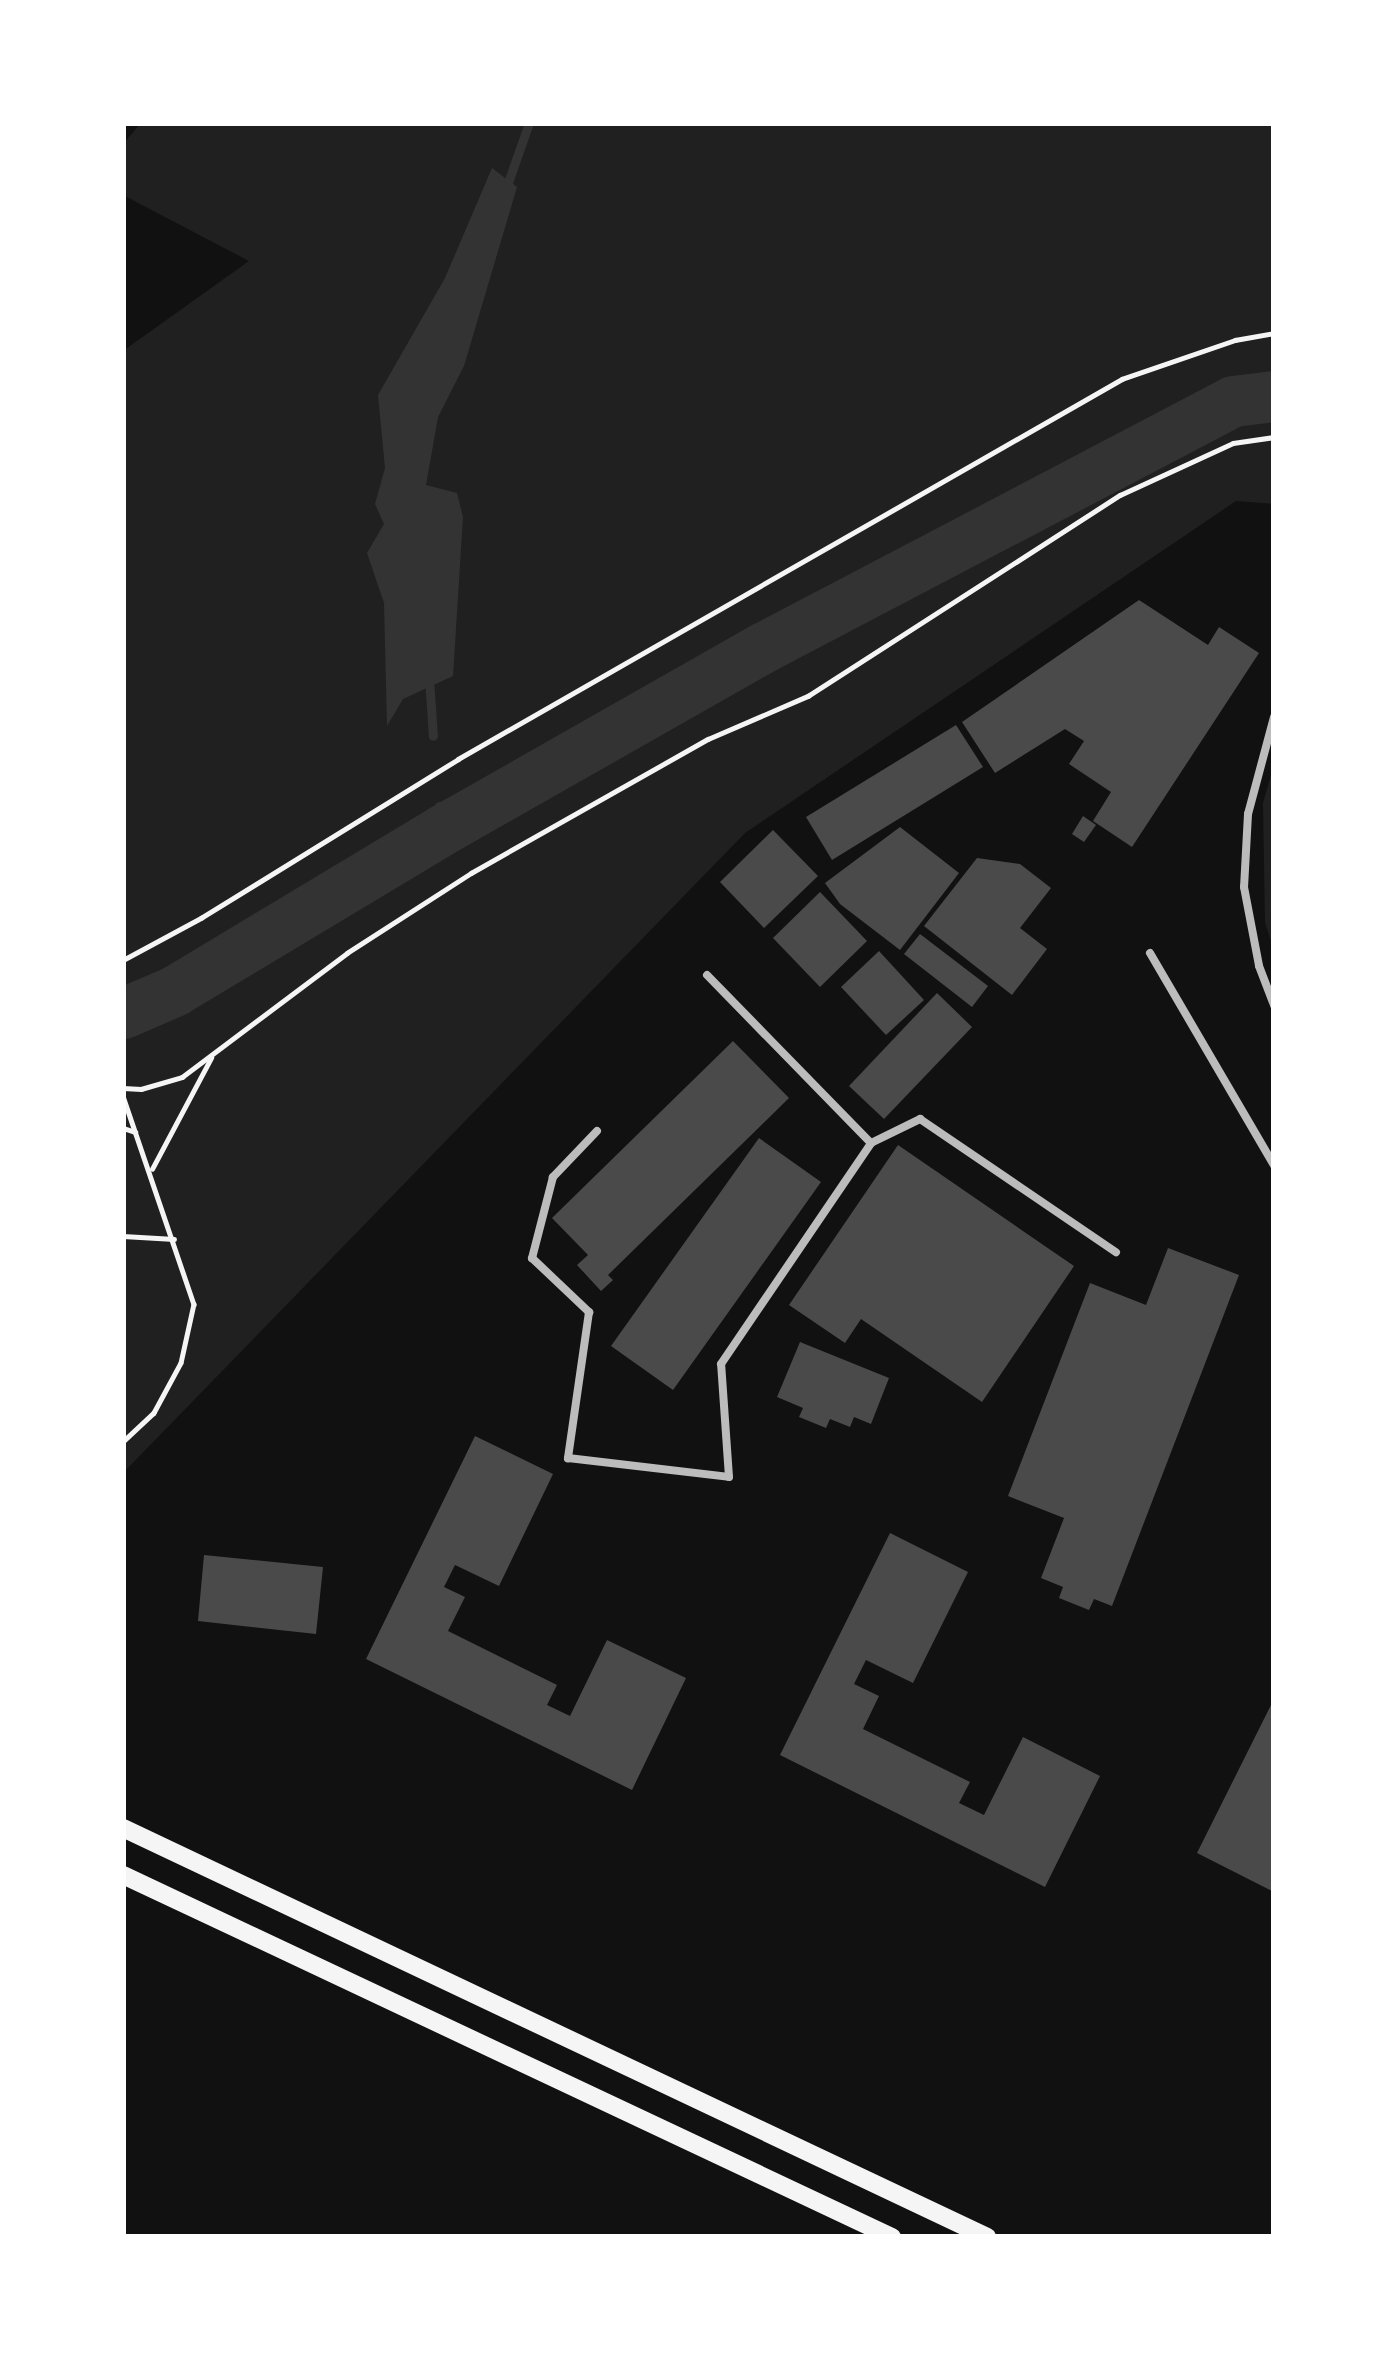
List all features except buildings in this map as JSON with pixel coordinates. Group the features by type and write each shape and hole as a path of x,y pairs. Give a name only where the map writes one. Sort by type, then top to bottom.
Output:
{"main road":[{"path":"123,1828 987,2237"},
{"path":"123,1875 892,2237"}],"lane":[{"path":"1274,717 1248,814 1244,887 1259,965 1274,1005"},
{"path":"1150,953 1274,1165"},
{"path":"707,976 871,1143"},
{"path":"597,1131 553,1178 532,1258 589,1312 568,1458 729,1477 721,1364 871,1143 920,1119 1116,1252"}],"path":[{"path":"123,959 201,918 458,759 1122,380 1234,340 1274,333"},
{"path":"123,1442 154,1413 181,1363 194,1304 123,1092 182,1077 347,953 471,873 708,739 808,696 1120,495 1234,442 1274,437"},
{"path":"152,1169 214,1052"},
{"path":"123,1128 135,1132"},
{"path":"123,1236 174,1239"}],"shaded area":[{"path":"141,123 1274,123 1274,504 1236,501 745,833 123,1473 123,351 249,261 123,195 123,144"},
{"path":"492,168 517,187 464,366 438,417 426,485 457,493 463,517 453,676 403,699 387,726 384,603 367,553 384,524 375,504 385,468 378,395 445,278"},
{"path":"1274,765 1274,951 1265,922 1263,803"}],"waterway":[{"path":"505,191 529,123"},
{"path":"123,1013 174,991 440,831 766,646 1233,401 1274,396"},
{"path":"429,678 433,736"},
{"path":"439,806 440,831"}]}
